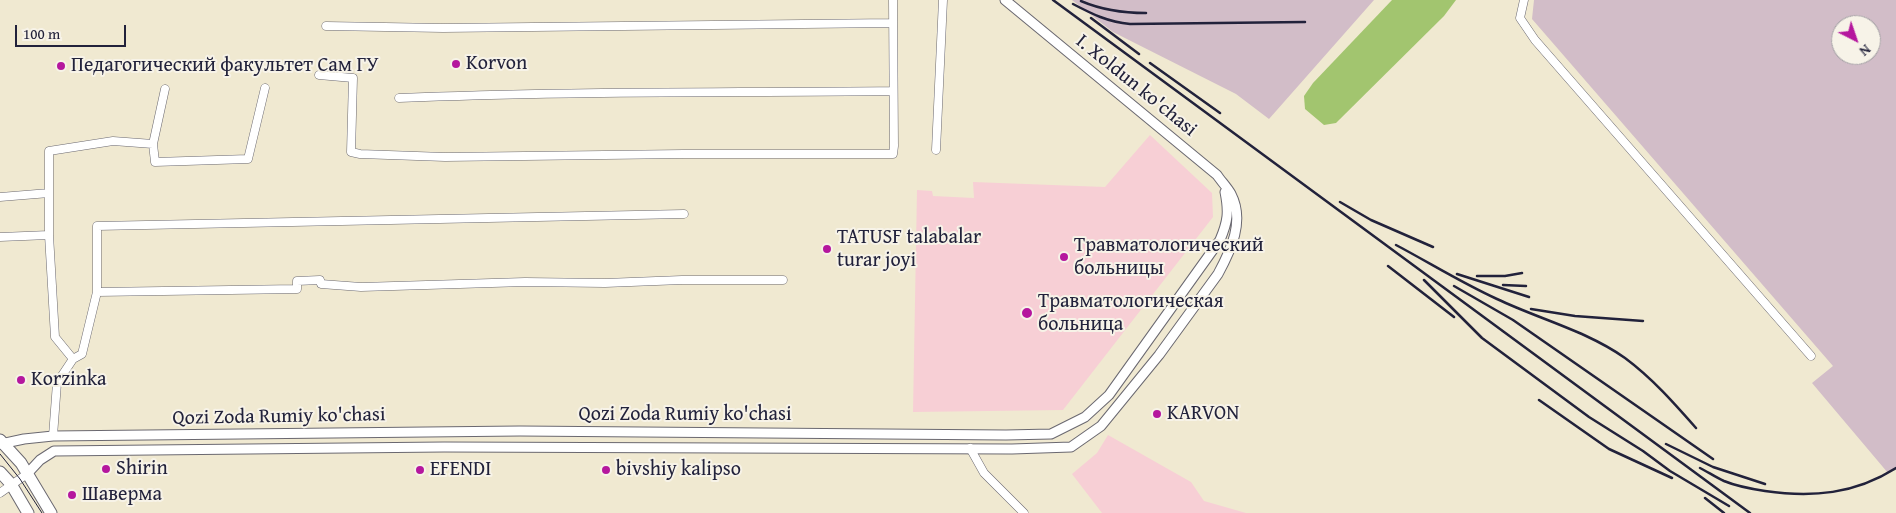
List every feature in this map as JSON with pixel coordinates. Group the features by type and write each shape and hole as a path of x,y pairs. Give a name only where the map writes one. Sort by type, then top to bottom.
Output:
{"main road":[{"path":"1,442 21,464 51,513"},
{"path":"0,472 28,513"}],"street":[{"path":"319,74 353,78 351,152 360,154 445,157 893,154 893,0"},
{"path":"936,150 943,0"},
{"name":"I. Xoldun ko'chasi","path":"1005,0 1217,175 1231,195 1235,206"},
{"path":"1524,0 1520,18 1535,40 1811,356"},
{"path":"326,26 443,28 893,23"},
{"path":"165,89 153,144 155,162 248,159 265,88"},
{"path":"399,98 563,93 683,94 893,91"},
{"path":"73,359 55,336 49,235 49,151 113,141 153,144"},
{"name":"Qozi Zoda Rumiy ko'chasi","path":"1,442 54,436 520,431 1051,434 1085,417 1109,395 1220,240 1227,223 1228,214 1224,184"},
{"path":"0,197 49,193"},
{"name":"Qozi Zoda Rumiy ko'chasi","path":"27,474 40,460 54,452 444,447 1071,447 1101,426 1160,355 1218,274 1234,235 1236,226 1235,206"},
{"path":"54,436 57,383 73,359 82,354 97,292 97,226 684,214"},
{"path":"0,237 49,235"},
{"path":"97,292 298,289 297,281 320,280 321,284 361,286 525,282 605,283 682,280 783,280"},
{"path":"970,448 984,473 1024,513"},
{"path":"0,493 10,484 27,474"}],"shaded area":[{"path":"1072,0 1374,0 1269,119 1236,94 1113,32"},
{"path":"1534,0 1896,0 1896,468 1888,473 1812,383 1833,366 1532,19"},
{"name":"Травматологическая больница","path":"1150,135 1212,193 1213,217 1063,410 913,412 917,190 932,191 933,196 974,198 973,182 1105,187"},
{"path":"1108,435 1191,482 1204,501 1246,513 1102,513 1072,474 1097,453"}],"green space":[{"path":"1392,0 1456,0 1444,16 1336,123 1324,125 1305,109 1304,96 1313,83"}],"tram line":[{"path":"0,454 20,479 42,513"}],"railway":[{"path":"1053,0 1750,513"},
{"path":"1081,1 1113,10 1146,13"},
{"path":"1073,4 1100,17 1130,24 1305,22"},
{"path":"1091,18 1139,54"},
{"path":"1150,63 1220,113"},
{"path":"1340,202 1371,220 1433,247"},
{"path":"1396,245 1484,293 1595,340 1625,358 1654,382 1696,428"},
{"path":"1388,266 1454,317"},
{"path":"1477,276 1505,276 1522,273"},
{"path":"1457,274 1529,297"},
{"path":"1424,280 1482,338 1589,417 1643,451 1670,471 1729,506"},
{"path":"1503,285 1526,286"},
{"path":"1454,286 1513,320 1713,459"},
{"path":"1531,309 1575,316 1643,321"},
{"path":"1539,400 1609,449 1672,478"},
{"path":"1666,444 1713,467 1765,484"},
{"path":"1700,468 1724,481 1739,486 1765,491 1800,494 1816,494 1849,489 1881,477 1896,468"},
{"path":"1705,498 1724,513"}],"place":[{"name":"Korvon","path":"456,64"},
{"name":"Педагогический факультет Сам ГУ","path":"61,66"},
{"name":"TATUSF talabalar turar joyi","path":"827,249"},
{"name":"Травматологический больницы","path":"1064,257"},
{"name":"Травматологическая больница","path":"1027,313"},
{"name":"Korzinka","path":"21,380"},
{"name":"KARVON","path":"1157,414"},
{"name":"Shirin","path":"106,469"},
{"name":"EFENDI","path":"420,470"},
{"name":"bivshiy kalipso","path":"606,470"},
{"name":"Шаверма","path":"72,495"}]}
